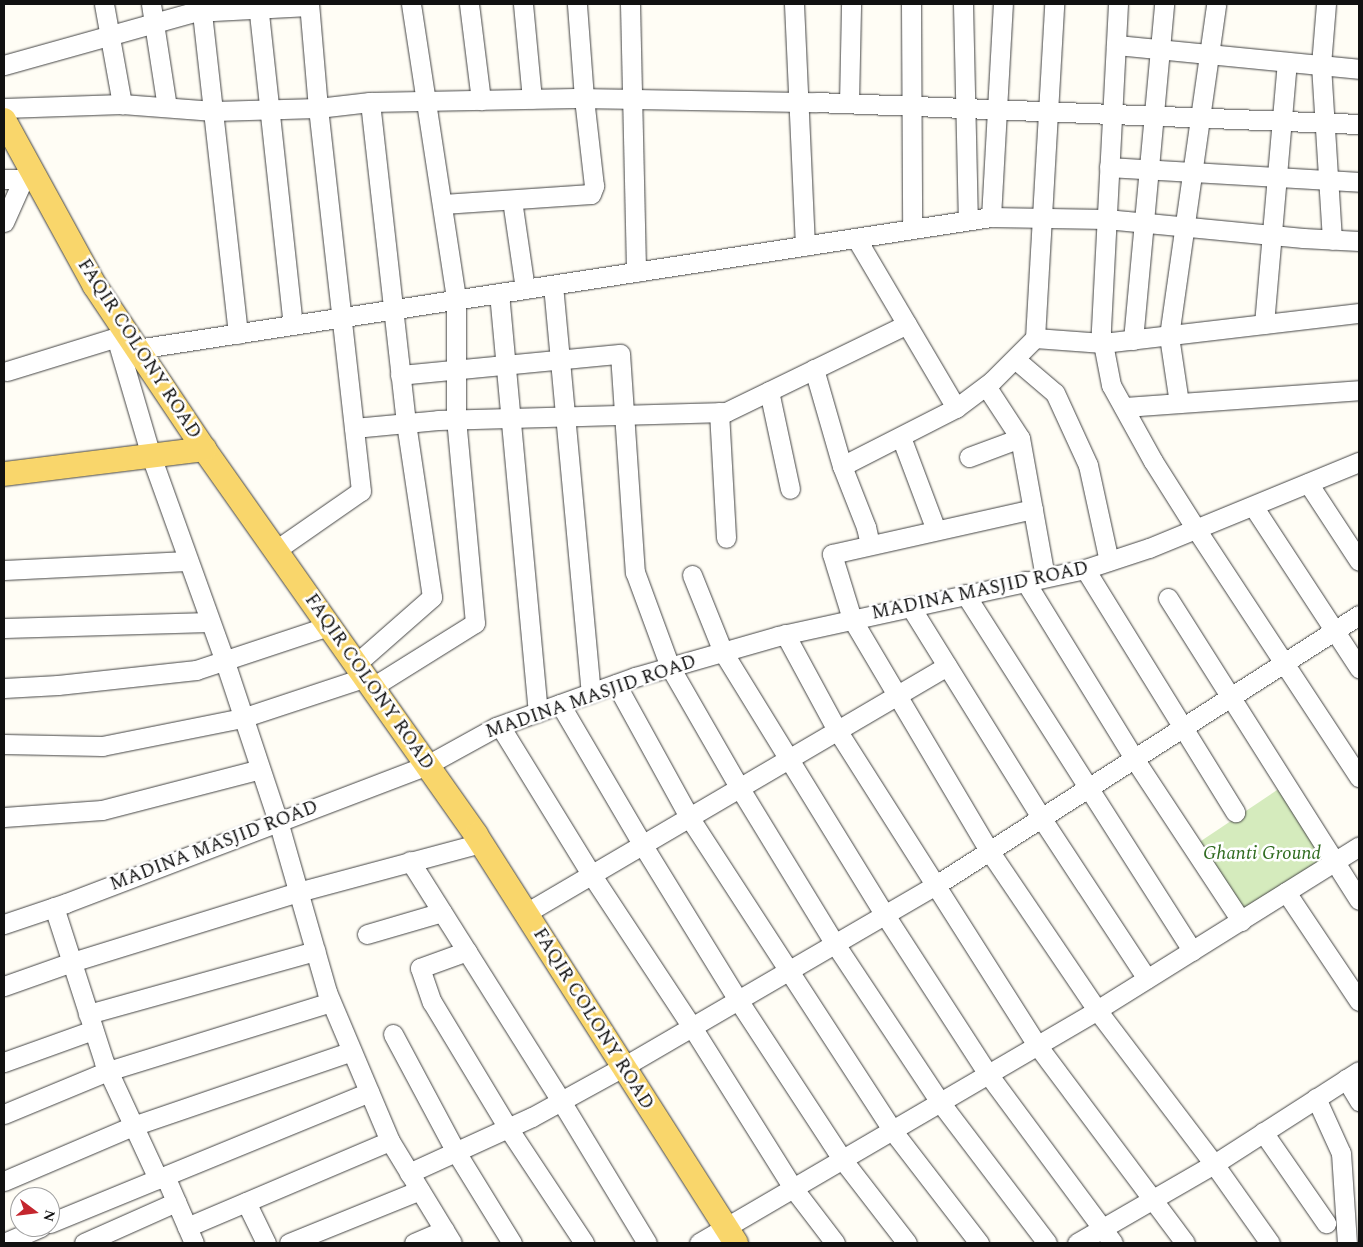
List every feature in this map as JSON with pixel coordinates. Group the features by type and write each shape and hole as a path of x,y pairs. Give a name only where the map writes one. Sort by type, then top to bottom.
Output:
{"main road":[{"name":"FAQIR COLONY ROAD","path":"4,120 26,173 127,340 366,675 481,842 730,1236"},
{"path":"4,474 204,449"}],"street":[{"path":"104,4 122,104"},
{"path":"151,4 167,107"},
{"path":"4,744 102,746 242,718 366,675 475,623 456,420 456,298 443,204 424,101 411,4"},
{"path":"469,4 481,100"},
{"path":"523,4 532,99"},
{"path":"443,204 590,194 594,186 584,98 577,4"},
{"path":"630,4 636,272"},
{"path":"794,4 805,246"},
{"path":"849,103 851,4"},
{"path":"911,4 912,229"},
{"path":"963,4 968,220"},
{"path":"991,216 1002,4"},
{"path":"842,466 956,408 986,386 1035,338 1054,4"},
{"path":"1118,4 1101,333 1111,385 1153,461 1196,530 1359,777"},
{"path":"1133,340 1164,4"},
{"path":"1180,403 1169,336 1216,4"},
{"path":"1326,4 1321,65 1332,240"},
{"path":"4,65 201,8 309,5 318,108 361,491 276,550"},
{"path":"258,6 293,325"},
{"path":"201,8 238,334"},
{"path":"1116,45 1359,69"},
{"path":"1264,324 1288,62"},
{"path":"4,108 122,104 214,111 318,108 370,102 584,98 849,103 1359,124"},
{"path":"366,675 432,597 406,423 370,102"},
{"path":"1109,166 1359,182"},
{"path":"4,179 26,173"},
{"path":"4,222 26,173"},
{"path":"512,200 525,289"},
{"path":"7,371 127,340 238,334 456,298 553,285 991,216 1106,219 1272,236 1359,240"},
{"path":"856,238 956,408"},
{"path":"553,285 591,693"},
{"path":"499,293 538,712"},
{"path":"1035,338 1103,343 1359,313"},
{"path":"354,428 456,420 726,412 907,324"},
{"path":"127,340 151,456 187,561 225,662 242,718 278,821 331,1002 390,1141 448,1237 414,1243"},
{"path":"400,374 620,354 635,572 670,667 739,787 835,944 940,1102 1047,1243"},
{"path":"1015,359 1055,393 1088,465 1109,561"},
{"path":"814,369 842,466 866,527 870,546"},
{"path":"986,386 1020,438 1045,577"},
{"path":"1124,407 1359,390"},
{"path":"769,391 790,489"},
{"path":"719,412 726,538"},
{"path":"901,436 936,530"},
{"path":"969,458 1020,438"},
{"name":"MADINA MASJID ROAD","path":"4,924 54,907 427,765 500,726 616,684 785,634 1085,569 1196,530 1359,462"},
{"path":"1308,483 1359,561"},
{"path":"1252,506 1359,668"},
{"path":"1033,508 832,554 852,619 990,852 1097,1010 1214,1164 1270,1243"},
{"path":"4,570 187,561"},
{"path":"1085,569 1235,812"},
{"path":"692,575 723,652 885,915 988,1074 1108,1236"},
{"path":"1025,582 1135,760 1241,921"},
{"path":"965,594 1192,951"},
{"path":"1168,598 1359,900"},
{"path":"910,606 1042,819 1146,979"},
{"path":"409,1173 508,1128 624,1067 885,915 990,852 1183,730 1359,615"},
{"path":"4,628 209,622"},
{"path":"4,688 132,678 196,670 331,626"},
{"path":"785,634 837,730 1037,1045 1185,1243"},
{"path":"526,914 947,666"},
{"path":"616,684 689,817 892,1130 979,1243"},
{"path":"560,704 642,844 738,1000 842,1159 907,1243"},
{"path":"500,726 591,874 692,1027 793,1188 835,1243"},
{"path":"4,817 102,810 260,769"},
{"path":"4,986 72,962 298,892 481,842"},
{"path":"699,1243 730,1236 793,1188 1097,1010 1359,846"},
{"path":"410,861 561,1101 647,1243"},
{"path":"1286,892 1359,1000"},
{"path":"54,907 108,1072 133,1126 176,1202 191,1235 246,1202 390,1141"},
{"path":"367,934 442,912"},
{"path":"4,1062 91,1022 315,951"},
{"path":"467,951 420,968 432,1002 508,1128 584,1243"},
{"path":"4,1114 108,1072 331,1002"},
{"path":"393,1034 456,1152 512,1243"},
{"path":"4,1181 133,1126 352,1051"},
{"path":"1078,1243 1108,1236 1152,1199 1214,1164 1352,1075 1359,1101"},
{"path":"60,1220 369,1092"},
{"path":"1316,1098 1341,1153 1351,1242"},
{"path":"1263,1132 1326,1223"},
{"path":"289,1243 420,1190"},
{"path":"84,1243 176,1202"},
{"path":"246,1202 266,1243"},
{"path":"4,1243 18,1237"}],"green space":[{"name":"Ghanti Ground","path":"1286,784 1335,861 1241,921 1192,847"}]}
